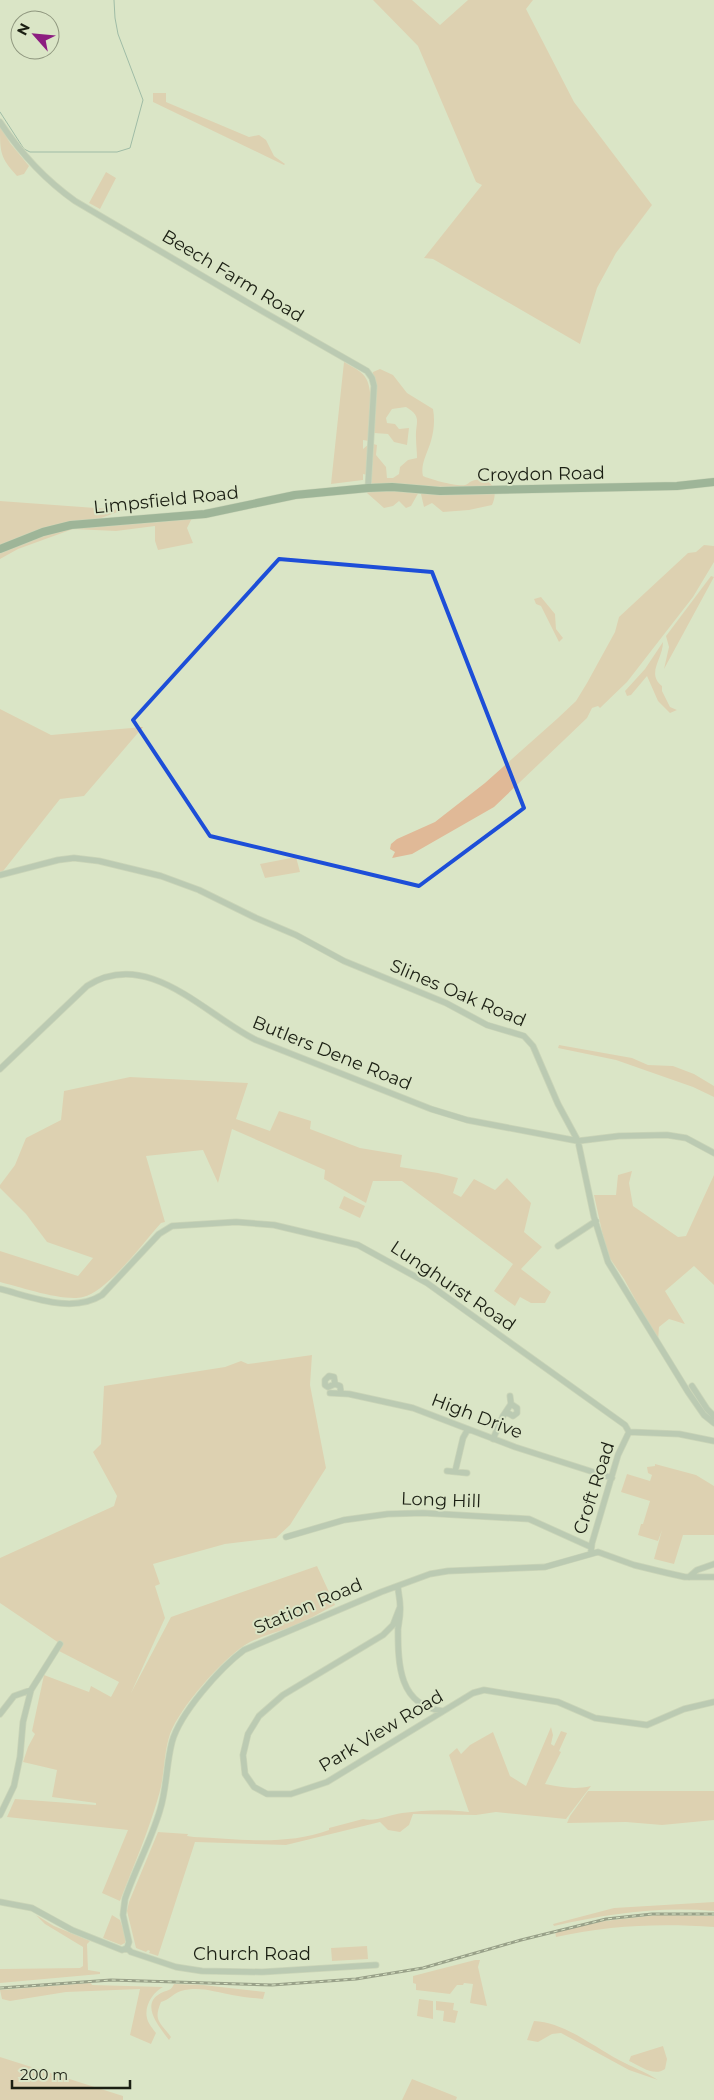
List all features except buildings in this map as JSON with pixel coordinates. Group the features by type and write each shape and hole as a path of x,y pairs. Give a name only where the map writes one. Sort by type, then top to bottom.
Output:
{"main road":[{"name":"Croydon Road","path":"368,488 440,491 677,486 714,482"},
{"name":"Limpsfield Road","path":"0,549 43,532 71,525 205,514 296,495 368,488"}],"street":[{"name":"Beech Farm Road","path":"0,122 29,162 75,201 367,371 372,378 374,386 368,488"},
{"name":"Slines Oak Road","path":"0,875 58,860 74,858 99,861 161,876 199,890 296,935 344,961 446,1003 487,1025 524,1036 533,1046 558,1104 578,1141 606,1257 633,1305 668,1357 688,1392 704,1415 714,1423"},
{"name":"Butlers Dene Road","path":"0,1069 92,983 116,975 142,976 170,985 256,1040 430,1110 467,1120 578,1141 630,1135 667,1135 686,1138 714,1153"},
{"path":"558,1246 596,1221"},
{"name":"Lunghurst Road","path":"0,1289 63,1304 94,1300 160,1234 172,1226 236,1222 274,1225 358,1245 396,1264 427,1283 587,1397 625,1426 629,1432"},
{"path":"335,1384 340,1386 341,1393"},
{"path":"692,1386 707,1409 714,1416"},
{"name":"High Drive","path":"330,1393 341,1393 413,1408 515,1448 612,1478"},
{"path":"493,1439 511,1404 510,1396"},
{"path":"506,1412 512,1416 517,1414 517,1408 511,1404"},
{"path":"455,1472 463,1438 468,1429"},
{"path":"629,1432 679,1434 714,1441"},
{"name":"Croft Road","path":"591,1550 618,1455 629,1432"},
{"path":"447,1471 467,1473"},
{"name":"Long Hill","path":"286,1537 344,1520 388,1514 423,1513 529,1519 591,1550"},
{"name":"Station Road","path":"129,1950 123,1915 125,1899 160,1810 172,1742 183,1720 207,1687 231,1660 244,1650 273,1636 290,1631 398,1586 430,1574 448,1571 545,1566 591,1550 652,1570 689,1577 714,1577"},
{"path":"689,1577 696,1570 714,1564"},
{"path":"398,1586 400,1607 399,1648 405,1686 421,1705 432,1710 443,1711"},
{"name":"Park View Road","path":"400,1607 393,1625 382,1635 283,1694 266,1707 248,1734 242,1755 245,1774 254,1787 267,1794 291,1794 338,1776 473,1693 490,1690 558,1702 595,1718 648,1725 684,1709 714,1702"},
{"path":"0,1815 14,1786 20,1757 23,1722 31,1690 60,1644"},
{"path":"0,1714 14,1696 31,1690"},
{"name":"Church Road","path":"0,1902 32,1908 87,1936 122,1950 129,1950 176,1967 202,1971 262,1972 376,1965"}],"highlighted area":[{"path":"279,559 432,572 524,808 419,886 210,836 133,720"}],"shaded area":[{"path":"373,0 412,0 440,25 468,0 533,0 526,9 574,102 652,205 616,253 597,288 580,344 433,259 424,258 482,185 476,182 418,46"},
{"path":"153,93 166,93 166,102 249,137 259,135 266,140 274,156 285,164 153,102"},
{"path":"0,126 10,143 29,166 24,174 17,176 4,159 0,143"},
{"path":"106,172 116,178 100,209 89,203"},
{"path":"344,362 362,373 367,381 370,392 373,372 380,369 393,375 407,393 433,409 433,429 423,463 423,476 456,485 466,485 472,481 483,480 491,485 495,494 492,505 469,510 443,512 432,503 424,507 420,490 411,506 406,508 399,501 393,506 384,508 367,493 369,484 367,475 363,474 363,480 331,484","holes":["406,407 415,414 417,420 417,458 408,460 400,467 399,474 393,478 387,478 386,467 376,455 377,445 370,443 363,449 363,440 369,441 374,433 388,434 394,442 407,445 409,428 399,429 395,424 387,423 386,418 392,409"]},
{"path":"0,501 123,510 82,525 193,516 187,528 193,543 158,550 155,541 155,526 116,531 73,529 18,549 0,559"},
{"path":"704,545 714,546 714,562 693,597 627,682 600,708 598,706 592,708 587,718 494,807 412,854 392,858 395,852 390,849 391,844 397,839 435,822 485,783 576,701 615,632 619,617 688,553 696,552"},
{"path":"711,576 714,577 664,669 669,647 666,636"},
{"path":"541,597 555,614 556,629 563,638 559,642 541,606 536,604 534,599"},
{"path":"663,642 655,676 662,686 662,691 670,707 677,710 670,713 658,701 647,676 631,695 627,696 625,691 645,669"},
{"path":"0,709 51,735 143,727 84,796 60,799 0,875"},
{"path":"296,857 300,872 265,878 260,864"},
{"path":"559,1045 632,1058 648,1065 673,1066 694,1074 714,1086 714,1097 693,1087 616,1060 558,1048"},
{"path":"130,1077 248,1083 236,1119 270,1131 279,1111 311,1121 310,1129 360,1148 402,1155 400,1167 458,1178 453,1193 461,1197 474,1179 495,1190 507,1178 531,1203 524,1232 542,1247 521,1269 551,1292 545,1303 531,1303 520,1297 515,1306 494,1291 513,1264 402,1181 373,1181 366,1203 324,1179 325,1170 232,1129 218,1183 203,1150 146,1156 165,1222 161,1223 114,1276 93,1293 83,1297 65,1297 0,1282 0,1251 78,1276 93,1258 47,1242 26,1214 0,1188 0,1185 15,1165 26,1138 61,1120 64,1091"},
{"path":"632,1171 629,1183 633,1206 678,1237 686,1236 714,1175 714,1285 694,1266 665,1291 685,1324 669,1319 659,1327 658,1341 624,1279 607,1254 594,1195 616,1195 618,1175"},
{"path":"344,1196 365,1206 360,1218 339,1208"},
{"path":"312,1355 310,1385 326,1468 290,1525 276,1538 225,1544 153,1564 160,1584 155,1586 165,1618 131,1693 171,1617 317,1566 335,1605 297,1625 245,1645 213,1673 192,1698 170,1734 158,1798 120,1901 102,1893 128,1830 7,1817 15,1799 96,1805 96,1803 52,1797 57,1770 23,1762 35,1734 32,1731 44,1675 89,1692 91,1686 111,1697 119,1682 59,1651 62,1645 0,1603 0,1558 114,1506 117,1496 93,1452 101,1444 104,1386 225,1367 241,1361 248,1364"},
{"path":"655,1464 696,1475 714,1486 714,1535 683,1535 674,1564 654,1559 662,1530 658,1541 638,1535 650,1501 621,1492 627,1474 650,1481 652,1475 648,1473 647,1467 655,1466"},
{"path":"551,1727 553,1735 551,1744 554,1746 561,1731 567,1733 559,1751 561,1752 545,1784 573,1788 591,1786 566,1819 496,1812 476,1815 413,1814 409,1825 400,1832 388,1830 380,1822 286,1845 195,1842 158,1956 149,1953 150,1951 148,1950 146,1952 136,1948 127,1911 158,1832 188,1834 187,1836 194,1837 279,1840 312,1835 329,1830 329,1828 363,1819 377,1819 402,1813 436,1810 469,1812 449,1755 457,1748 461,1754 470,1745 493,1732 510,1776 526,1786"},
{"path":"588,1791 714,1791 714,1820 662,1825 626,1822 567,1823"},
{"path":"714,1902 714,1911 653,1910 593,1918 554,1926 553,1924 614,1908"},
{"path":"36,1915 54,1926 90,1941 87,1944 88,1970 100,1972 100,1974 0,1983 0,1969 80,1968 83,1966 83,1947 45,1924"},
{"path":"112,1915 120,1920 126,1937 125,1943 121,1945 103,1938"},
{"path":"658,1915 714,1916 714,1927 635,1926 556,1937 555,1931 605,1921"},
{"path":"367,1946 368,1959 332,1961 331,1948"},
{"path":"480,1960 478,1967 487,2006 470,2003 473,1984 464,1983 463,1985 457,1985 450,1994 416,1990 413,1976"},
{"path":"91,1983 92,1985 163,1987 153,1996 148,2004 146,2013 156,2033 151,2044 130,2035 140,1989 66,1992 10,2001 2,1999 0,1990"},
{"path":"174,1984 203,1985 265,1992 263,1999 201,1989 178,1992 161,2002 158,2013 159,2021 171,2037 169,2040 157,2023 151,2010 155,1998 170,1989"},
{"path":"419,1999 433,2001 433,2019 417,2016"},
{"path":"436,2001 454,2003 453,2010 458,2011 455,2023 443,2021 444,2011 436,2010"},
{"path":"534,2021 545,2022 567,2030 658,2080 629,2070 561,2033 552,2034 538,2042 527,2040"},
{"path":"663,2046 667,2059 665,2069 661,2071 647,2070 629,2061 631,2056"},
{"path":"0,2057 123,2096 123,2100 0,2100"},
{"path":"412,2079 457,2097 456,2100 402,2100"}],"waterway":[{"path":"0,112 24,149 30,152 117,152 130,148 143,100 118,34 114,0"}],"railway":[{"path":"0,1988 111,1980 272,1985 356,1979 423,1968 521,1940 606,1919 652,1914 714,1914"}]}
